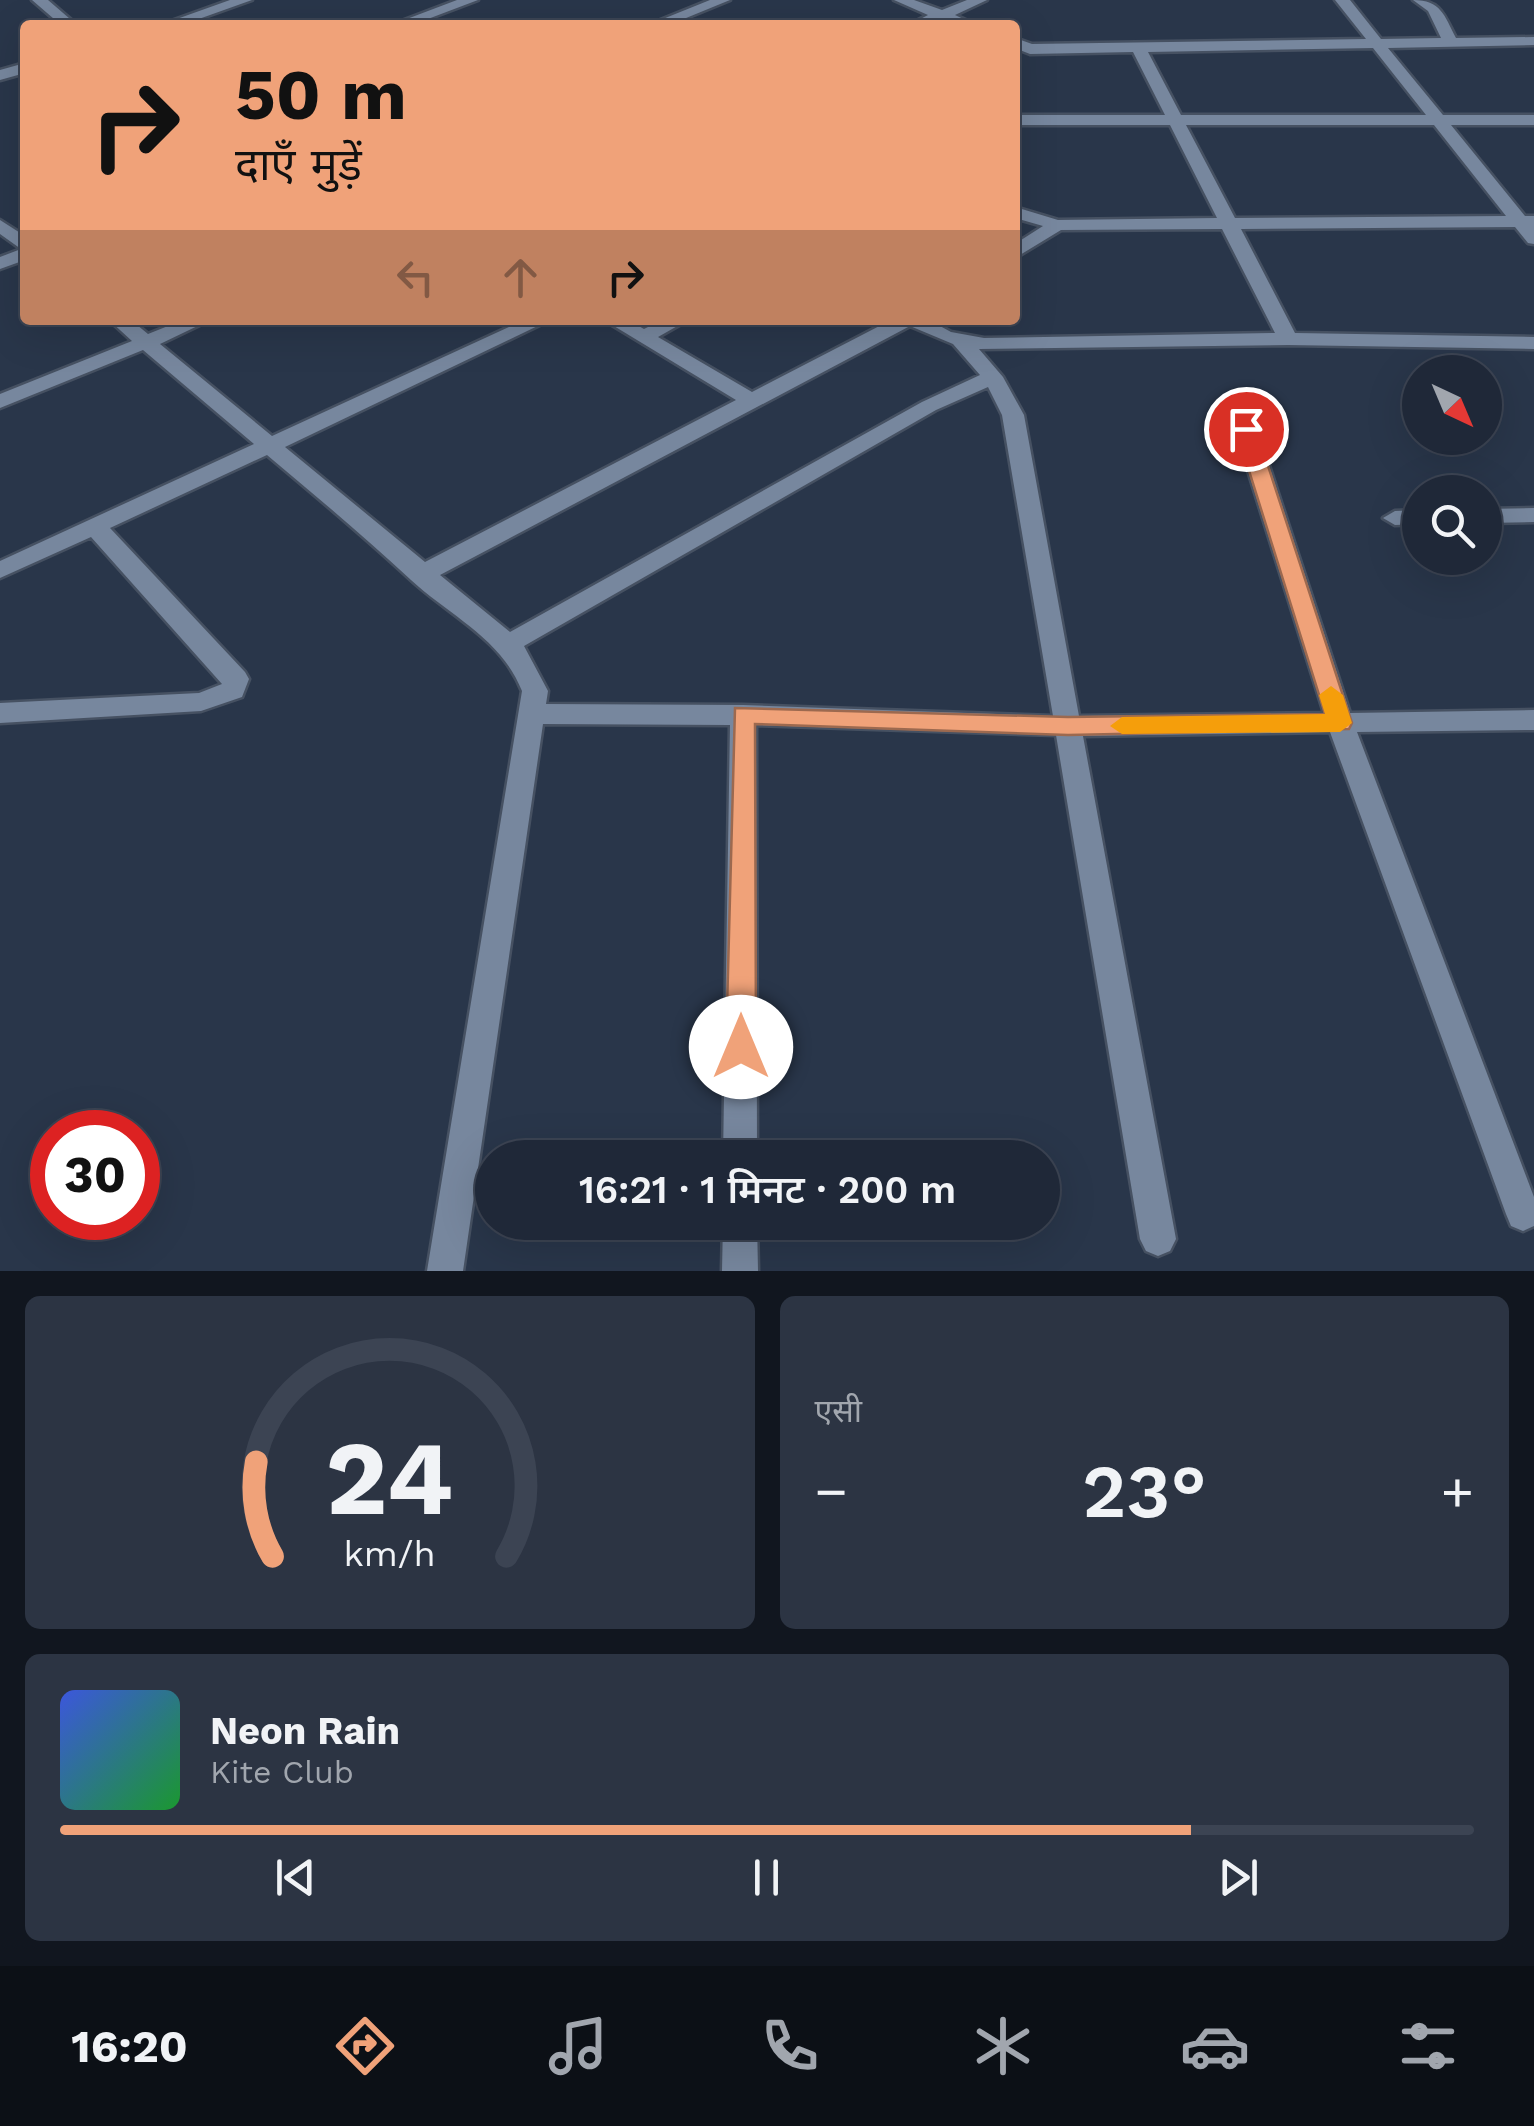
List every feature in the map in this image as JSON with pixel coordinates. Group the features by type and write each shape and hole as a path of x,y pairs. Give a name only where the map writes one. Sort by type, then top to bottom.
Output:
{"street":[{"path":"39,0 64,20"},
{"path":"413,20 471,0"},
{"path":"668,20 723,0"},
{"path":"901,0 955,20"},
{"path":"929,20 980,0"},
{"path":"1342,0 1526,221 1534,240"},
{"path":"1420,0 1434,9 1450,41"},
{"path":"181,20 235,1"},
{"path":"1022,46 1138,48 1534,40"},
{"path":"1138,48 1288,339"},
{"path":"1020,120 1534,120"},
{"path":"1020,214 1057,225 1526,221"},
{"path":"0,225 20,241"},
{"path":"1020,249 1057,225"},
{"path":"125,325 273,446 420,575 508,644 524,664 535,691 445,1271"},
{"path":"0,402 188,325"},
{"path":"0,570 529,325"},
{"path":"624,325 749,399"},
{"path":"645,336 668,325"},
{"path":"420,575 896,325"},
{"path":"925,325 961,342 993,377 1012,414 1158,1240"},
{"path":"961,342 1288,339 1534,343"},
{"path":"508,644 929,406 993,377"},
{"path":"1246,429 1340,723 1523,1214"},
{"path":"1502,516 1534,515"},
{"path":"1395,518 1402,518"},
{"path":"0,712 201,702 233,690 236,678 95,527"},
{"path":"531,714 743,714 1068,726 1534,720"},
{"path":"740,1140 743,714"},
{"path":"740,1240 740,1271"}],"slow traffic":[{"path":"1122,726 1340,723 1331,695"}],"route":[{"path":"741,1047 743,714 1068,726 1340,723 1246,429"}]}
